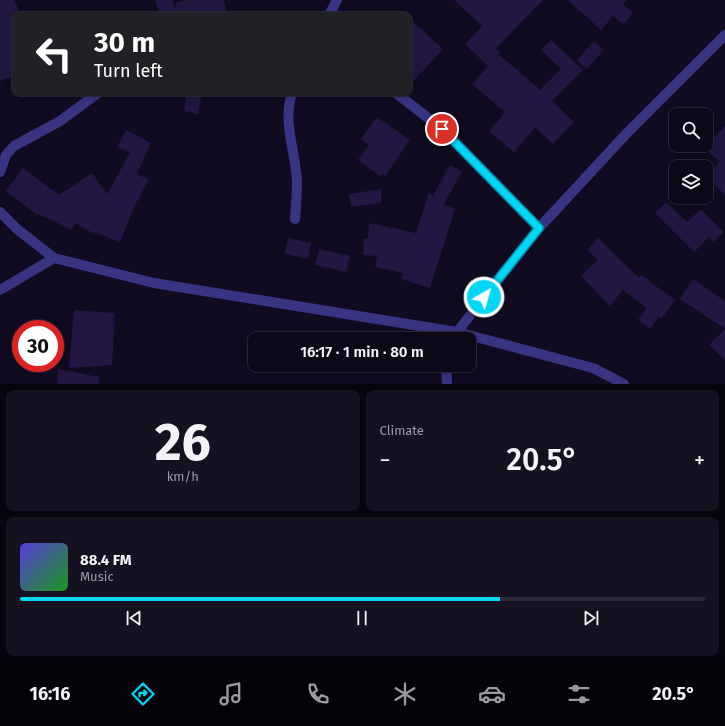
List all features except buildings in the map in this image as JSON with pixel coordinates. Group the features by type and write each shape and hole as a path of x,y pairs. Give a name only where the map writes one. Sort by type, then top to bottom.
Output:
{"street":[{"path":"331,12 337,0"},
{"path":"457,332 539,228 627,133 725,35"},
{"path":"0,172 6,155 14,146 60,121 94,96"},
{"path":"291,96 288,127 297,181 295,219"},
{"path":"400,96 442,129 539,228"},
{"path":"0,212 17,229 54,258 154,283 433,332"},
{"path":"0,290 54,258"},
{"path":"476,337 593,368 624,384"},
{"path":"446,372 447,384"}],"route":[{"path":"442,129 490,176 539,228 484,297"}]}
